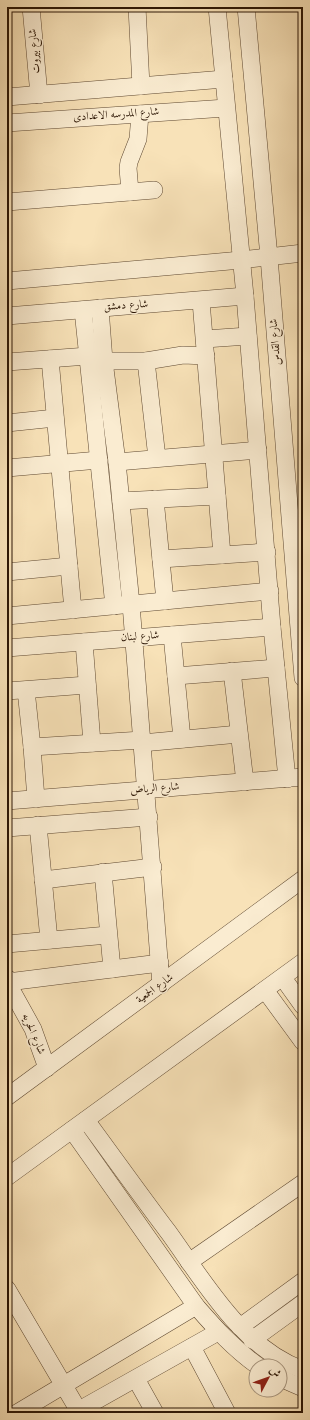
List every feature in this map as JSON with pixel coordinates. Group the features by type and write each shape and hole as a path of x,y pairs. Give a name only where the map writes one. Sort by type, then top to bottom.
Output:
{"street":[{"name":"شارع بيروت","path":"31,7 38,95"},
{"path":"137,7 141,86"},
{"path":"217,7 245,296 276,668 295,778"},
{"name":"شارع القدس","path":"246,7 269,257 303,678"},
{"path":"7,97 224,80"},
{"name":"شارع المدرسه الاعدادى","path":"7,123 226,108"},
{"path":"130,192 128,168 138,139 140,114"},
{"path":"7,202 154,190"},
{"path":"7,281 303,253"},
{"name":"شارع دمشق","path":"7,316 201,301 245,296"},
{"path":"201,301 222,555"},
{"path":"92,309 88,356 114,606"},
{"path":"92,309 104,361 117,462 134,638 162,984"},
{"path":"104,361 146,361 183,355 205,347 248,336"},
{"path":"7,362 88,356"},
{"path":"50,359 73,610"},
{"path":"146,361 157,458"},
{"path":"7,423 55,418"},
{"path":"117,462 258,450"},
{"path":"7,468 99,460"},
{"path":"121,501 217,496"},
{"path":"155,499 165,601"},
{"path":"161,559 266,552"},
{"path":"7,572 69,566"},
{"path":"7,616 165,601 271,598 297,602"},
{"name":"شارع لبنان","path":"7,648 272,627"},
{"path":"172,635 182,739"},
{"path":"84,642 92,743"},
{"path":"176,676 276,668"},
{"path":"232,671 245,782"},
{"path":"7,691 87,685"},
{"path":"26,690 36,799"},
{"path":"32,747 92,743 142,742 239,734"},
{"name":"شارع الرياض","path":"7,801 295,778"},
{"path":"7,828 149,816"},
{"path":"38,825 49,940"},
{"path":"43,880 153,867"},
{"path":"103,872 112,969"},
{"name":"شارع الجمعية","path":"7,1097 303,879"},
{"path":"7,944 108,936"},
{"path":"7,1177 303,962"},
{"path":"8,980 160,963"},
{"path":"283,978 303,1006"},
{"name":"شارع الحريه","path":"8,980 33,1029 46,1068"},
{"path":"266,990 303,1042"},
{"path":"86,1120 204,1283 240,1327 252,1340 283,1361 303,1370"},
{"path":"72,1130 192,1301 218,1332 248,1359"},
{"path":"189,1262 303,1183"},
{"path":"240,1327 303,1281"},
{"path":"17,1413 64,1385 192,1301 204,1283"},
{"path":"7,1289 64,1385 78,1412 218,1332"},
{"path":"252,1340 303,1303"},
{"path":"192,1347 227,1413"},
{"path":"136,1379 155,1413"},
{"path":"288,1381 303,1388"}]}
